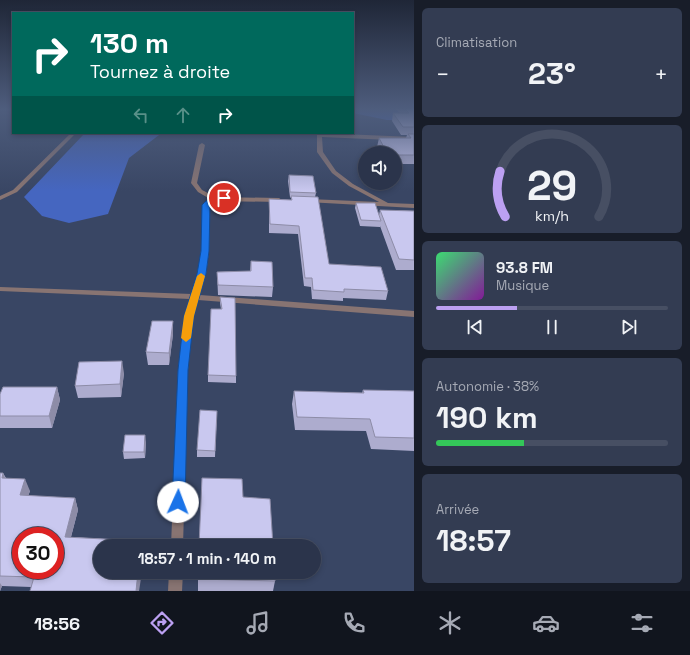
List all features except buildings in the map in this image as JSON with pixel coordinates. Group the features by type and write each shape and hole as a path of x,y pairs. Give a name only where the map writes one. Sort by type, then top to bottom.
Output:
{"street":[{"path":"0,198 15,191 71,136"},
{"path":"319,136 320,152 334,172 352,185 387,205"},
{"path":"349,136 414,139"},
{"path":"202,145 194,183 200,191 215,199"},
{"path":"177,539 183,370 189,316 202,274 205,251 206,205 215,199 286,201"},
{"path":"302,201 414,206"},
{"path":"0,289 195,297 414,314"},
{"path":"175,591 176,579"}],"shaded area":[{"path":"83,136 158,136 129,158 108,214 69,223 42,216 24,197"}],"slow traffic":[{"path":"186,338 189,316 201,276"}],"route":[{"path":"178,502 183,370 189,316 202,274 205,251 206,205 215,199 224,198"}]}
